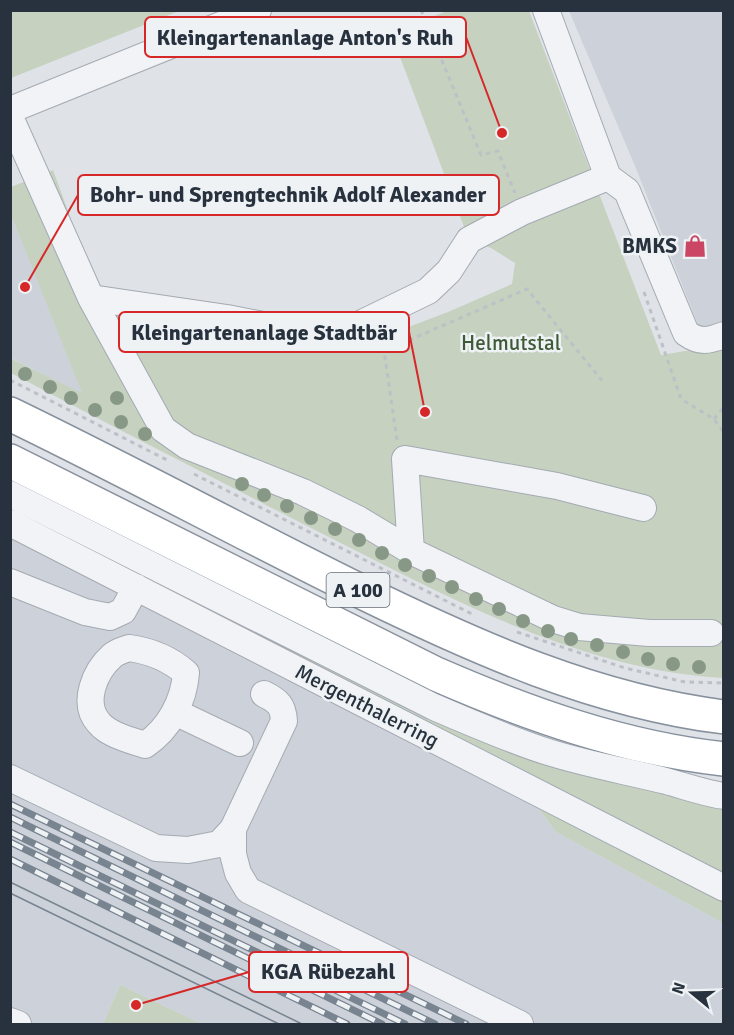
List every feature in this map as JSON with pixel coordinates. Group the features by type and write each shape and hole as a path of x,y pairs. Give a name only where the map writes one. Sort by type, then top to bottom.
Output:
{"highway":[{"name":"A 100","path":"10,414 274,549 456,638 517,663 583,686 649,704 723,717"},
{"name":"A 100","path":"10,461 436,674 500,702 567,725 638,744 723,759"}],"street":[{"path":"10,110 258,10"},
{"path":"546,10 608,177 627,191 686,333 695,339 708,341 723,335"},
{"path":"10,117 91,298 163,429 174,439 272,479 358,519 411,551 553,619 579,627 649,633 711,633"},
{"path":"91,298 227,318 299,332 333,331 358,325 428,291 449,271 469,240 522,212 608,177"},
{"path":"411,551 405,459 557,486 643,508"},
{"path":"10,494 434,707 482,728 545,751 594,765 723,796"},
{"name":"Mergenthalerring","path":"10,523 723,888"},
{"path":"10,582 85,612 110,617 123,611 136,587"},
{"path":"10,778 156,848 188,850 219,844 234,829 284,721 283,708 277,700 264,694"},
{"path":"175,712 240,743"},
{"path":"234,829 233,854 238,873 248,890 519,1024"},
{"path":"10,1021 18,1024"}],"path":[{"path":"422,10 481,155 498,151 522,212"},
{"path":"405,459 398,454 395,417 384,351 527,288 604,383"},
{"path":"669,362 681,399 714,419 723,433"},
{"path":"10,380 169,461"},
{"path":"714,419 723,406"},
{"path":"190,472 474,614"},
{"path":"514,632 625,668 685,682 723,683"}],"shaded area":[{"name":"BMKS","path":"569,11 723,11 723,326 702,335 635,166"},
{"path":"11,215 83,394 11,358"},
{"path":"10,537 237,655 536,805 556,832 723,923 723,1024 202,1024 120,985 103,1024 11,1024"}],"green space":[{"path":"11,10 179,10 179,11 11,78"},
{"name":"Helmutstal","path":"447,11 529,11 661,355 709,347 723,341 723,678 668,672 615,660 563,644 511,624 362,554 11,373 10,358 82,393 11,215 11,187 53,170 95,285 314,325 355,311 374,340 448,312 512,284 515,263 491,248 469,240 391,33"},
{"path":"10,500 341,670 723,801 723,880 11,512"},
{"path":"536,805 723,902 723,923 556,832"},
{"path":"120,985 202,1024 103,1024"}],"tram line":[{"path":"10,882 302,1024"},
{"path":"10,893 279,1024"}],"railway":[{"path":"10,804 466,1024"},
{"path":"10,817 435,1024"},
{"path":"10,832 405,1024"},
{"path":"10,842 382,1024"},
{"path":"10,859 347,1024"}],"place":[{"name":"Kleingartenanlage Anton's Ruh","path":"502,133"},
{"name":"BMKS","path":"695,246"},
{"name":"Bohr- und Sprengtechnik Adolf Alexander","path":"25,287"},
{"name":"Kleingartenanlage Stadtbär","path":"425,412"},
{"name":"KGA Rübezahl","path":"136,1005"}]}
